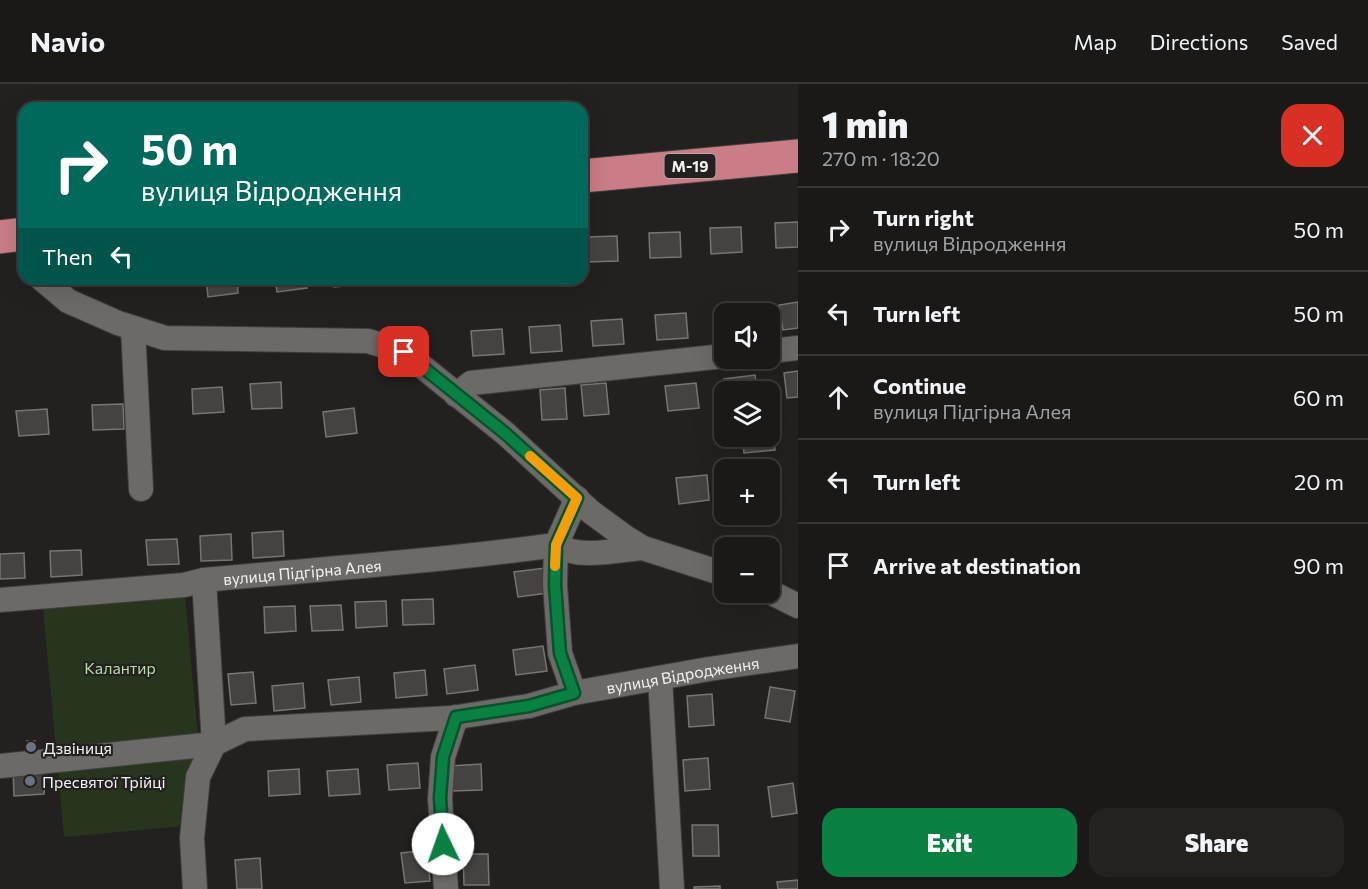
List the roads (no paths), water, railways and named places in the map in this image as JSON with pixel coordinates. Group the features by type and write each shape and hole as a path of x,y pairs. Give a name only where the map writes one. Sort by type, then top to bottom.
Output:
{"highway":[{"name":"М-19","path":"588,175 798,156"}],"street":[{"path":"49,285 68,301 133,328 165,338 368,341 404,352 506,434 577,498 626,537 643,548 714,571"},
{"path":"133,328 141,489"},
{"path":"780,350 798,348"},
{"path":"456,395 471,383 714,357"},
{"path":"574,693 560,653 555,585 556,545 577,498"},
{"path":"556,545 567,552 583,553 643,548"},
{"name":"вулиця Підгірна Алея","path":"0,600 462,558 556,545"},
{"path":"195,889 192,838 198,777 214,744 204,580"},
{"path":"780,597 798,606"},
{"name":"вулиця Відродження","path":"214,744 245,729 456,717 529,706 574,693 798,656"},
{"path":"660,678 672,889"},
{"path":"446,889 440,798 442,767 456,717"},
{"path":"0,766 214,744"}],"place":[{"name":"Дзвіниця","path":"31,747"},
{"name":"Пресвятої Трійці","path":"30,781"}],"park label":[{"name":"Калантир","path":"120,667"}]}
